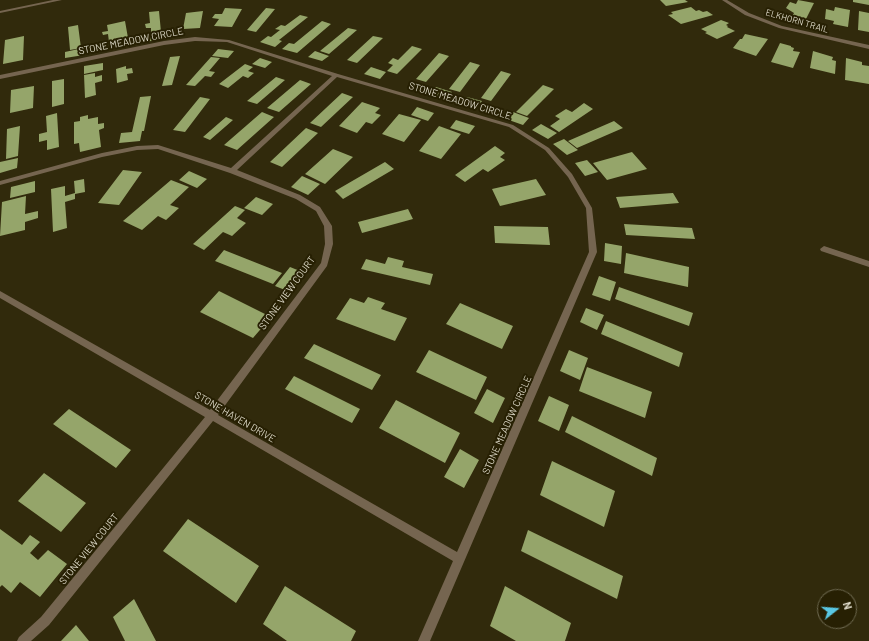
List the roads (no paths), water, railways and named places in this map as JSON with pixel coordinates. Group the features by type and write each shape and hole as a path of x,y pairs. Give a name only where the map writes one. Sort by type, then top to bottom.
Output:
{"street":[{"path":"0,12 60,0"},
{"name":"ELKHORN TRAIL","path":"724,0 756,18 781,26 869,47"},
{"name":"STONE MEADOW CIRCLE","path":"0,77 164,43 195,39 227,41 336,76 511,126 547,149 570,176 589,208 594,252 424,641"},
{"path":"232,171 336,76"},
{"name":"STONE VIEW COURT","path":"0,182 102,155 137,148 158,147 232,171 298,197 318,210 328,226 329,244 324,264 212,416 45,621 22,641"},
{"path":"824,249 869,264"},
{"name":"STONE HAVEN DRIVE","path":"0,294 460,559"}]}
